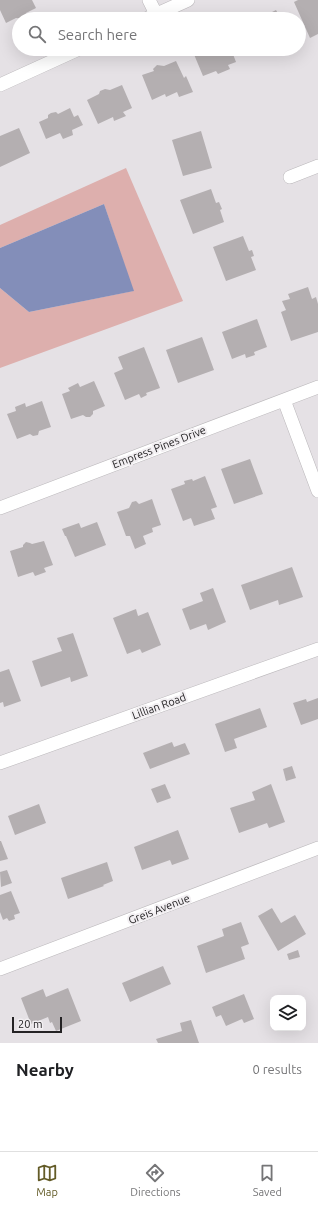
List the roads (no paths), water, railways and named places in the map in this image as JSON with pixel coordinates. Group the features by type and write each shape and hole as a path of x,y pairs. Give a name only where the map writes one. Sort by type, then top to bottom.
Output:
{"street":[{"path":"149,0 150,12"},
{"path":"162,12 188,0"},
{"path":"0,85 64,56"},
{"path":"290,177 318,166"},
{"name":"Empress Pines Drive","path":"0,508 318,387"},
{"path":"284,400 318,492"},
{"name":"Lillian Road","path":"0,763 318,649"},
{"name":"Greis Avenue","path":"0,969 318,848"}],"water":[{"path":"104,204 134,291 29,312 0,288 0,248"}]}
